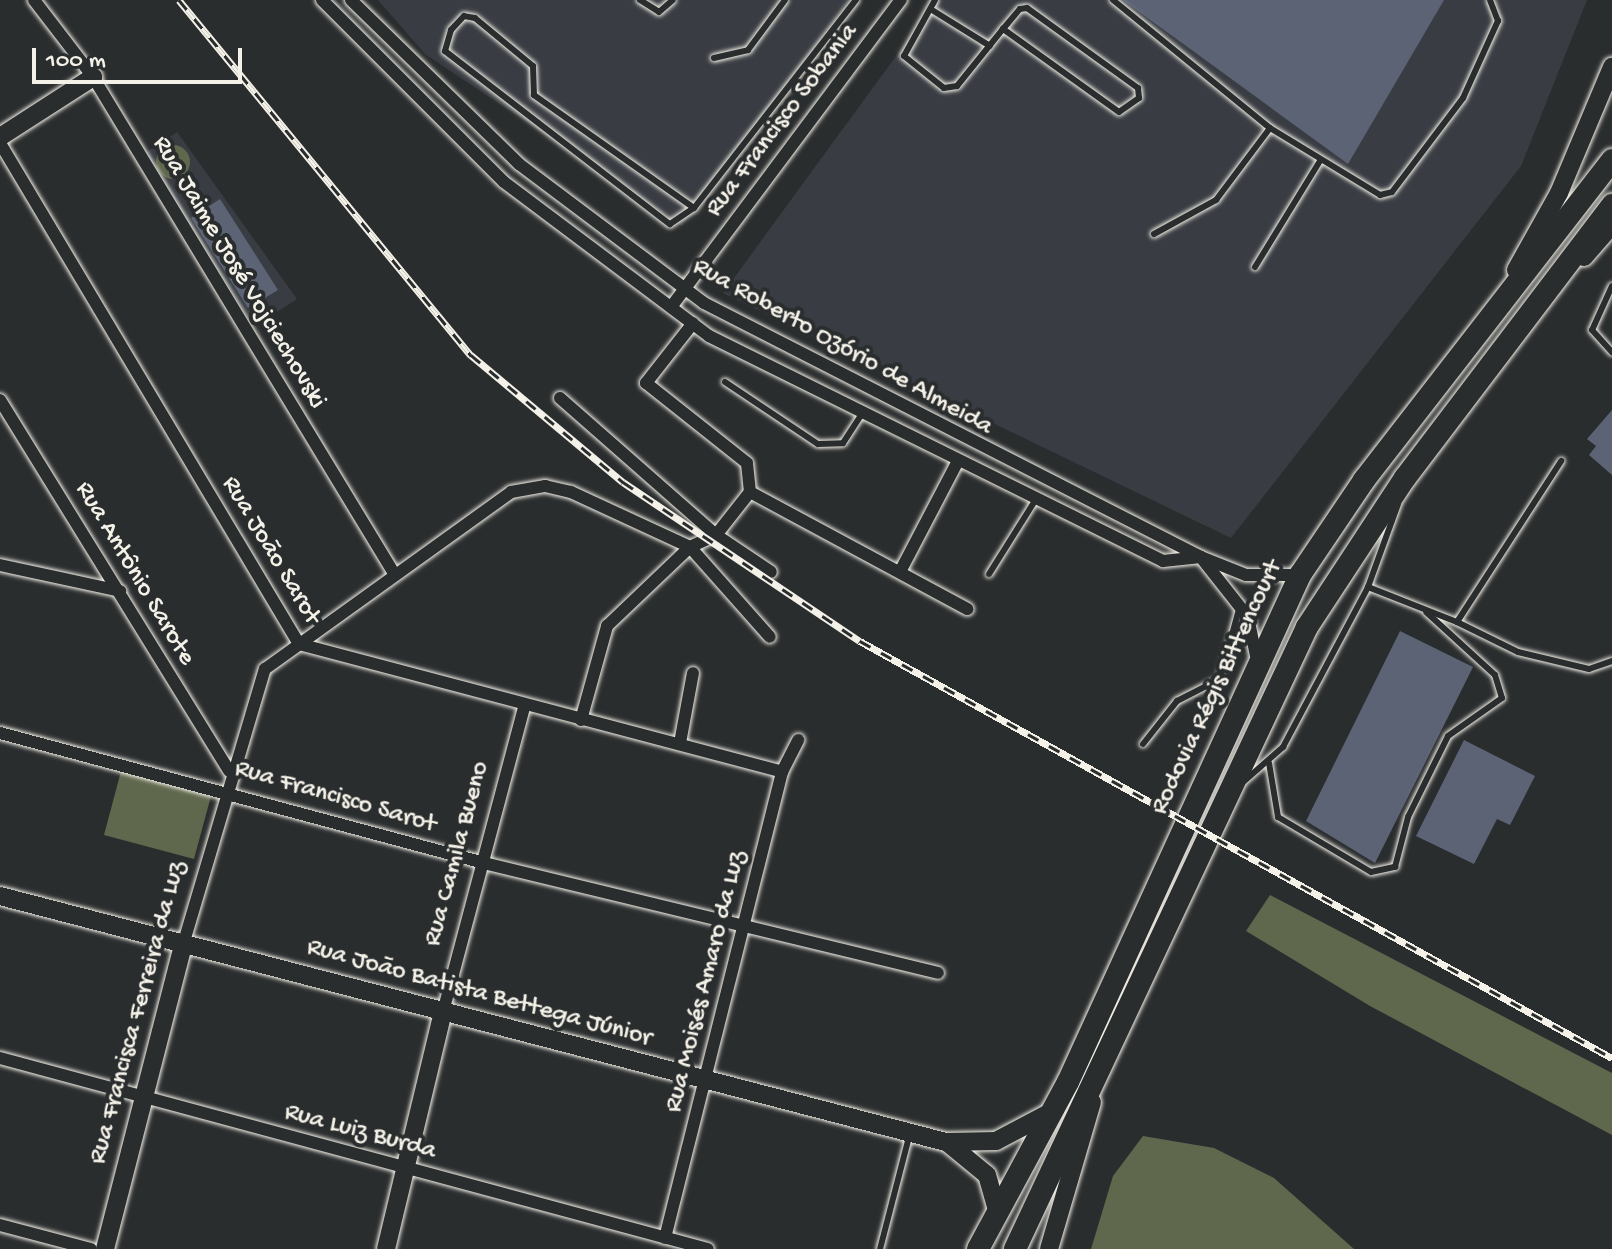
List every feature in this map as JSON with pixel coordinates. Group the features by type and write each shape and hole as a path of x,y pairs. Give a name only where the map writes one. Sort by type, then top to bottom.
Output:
{"highway":[{"name":"Rodovia Régis Bittencourt","path":"978,1249 1057,1105 1257,662 1300,575 1364,480 1612,160"},
{"name":"Rodovia Régis Bittencourt","path":"1015,1249 1307,627 1405,478 1612,205"}],"main road":[{"path":"1470,347 1559,193 1612,67"},
{"path":"0,137 93,77"},
{"path":"1523,325 1612,225"},
{"name":"Rua João Batista Bettega Júnior","path":"0,896 946,1142 1012,1136 1057,1105"},
{"name":"Rua Francisca Ferreira da Luz","path":"105,1249 183,945"},
{"name":"Rua Camila Bueno","path":"386,1249 443,1012"},
{"path":"1049,1249 1104,1061"},
{"name":"Rua João Batista Bettega Júnior","path":"946,1142 987,1175 998,1213"}],"street":[{"name":"Rua Jaime José Vojciechovski","path":"34,0 93,77 395,575"},
{"path":"322,0 399,84 504,182 693,323 862,414 1163,561 1201,557"},
{"name":"Rua Francisco Sobania","path":"671,307 901,0"},
{"path":"336,16 351,1"},
{"name":"Rua Roberto Ozório de Almeida","path":"351,1 414,67 519,164 685,289 873,395 1201,557 1246,575 1300,575"},
{"path":"399,84 414,67"},
{"name":"Rua João Sarot","path":"0,143 299,644 524,707 680,743 782,772"},
{"path":"504,182 519,164"},
{"path":"626,274 639,256"},
{"path":"581,720 607,626 690,547 716,535 750,492 747,463 646,383 693,323"},
{"path":"862,414 873,395"},
{"path":"560,398 716,535 771,572"},
{"name":"Rua Antônio Sarote","path":"0,400 229,771"},
{"path":"902,568 958,461"},
{"path":"1036,499 1047,482"},
{"name":"Rua Francisca Ferreira da Luz","path":"183,945 229,771 256,684 299,644 511,492 545,486 571,492 690,547"},
{"path":"750,492 902,568 967,609"},
{"path":"690,547 770,637"},
{"name":"Rua Roberto Ozório de Almeida","path":"1201,557 1240,605 1257,662"},
{"path":"0,565 120,591"},
{"path":"680,743 693,673"},
{"name":"Rua Camila Bueno","path":"443,1012 524,707"},
{"name":"Rua Francisco Sarot","path":"0,733 225,790 484,863 742,928 938,973"},
{"name":"Rua Moisés Amaro da Luz","path":"665,1238 782,772 798,740"},
{"name":"Rua Luiz Burda","path":"0,1058 708,1249"},
{"path":"0,1225 91,1249"}],"lane":[{"path":"640,0 659,12 672,0"},
{"path":"714,58 748,50 785,0"},
{"path":"694,208 534,95 533,66 475,18 464,16 451,30 445,51 661,222 679,223 694,208 856,0"},
{"path":"935,0 904,56 944,88 957,86 1003,29 1020,9 1033,9 1138,88 1139,98 1119,112 1003,29"},
{"path":"1113,0 1270,128 1368,193 1392,192 1463,98 1498,21 1490,0"},
{"path":"932,10 990,46"},
{"path":"1154,234 1216,200 1270,128"},
{"path":"1255,267 1320,161"},
{"path":"1612,286 1592,330 1612,352"},
{"path":"725,382 818,444 843,443 862,414"},
{"path":"1457,622 1561,461"},
{"path":"1226,795 1269,763 1368,587 1405,478"},
{"path":"989,574 1036,499"},
{"path":"1368,587 1457,622 1518,652 1589,669 1612,661"},
{"path":"1143,744 1177,701 1220,679 1240,605"},
{"path":"1269,763 1278,817 1371,872 1395,867 1408,817 1448,736 1502,698 1495,675 1426,612"},
{"path":"880,1249 910,1133"}],"shaded area":[{"path":"378,0 849,0 682,226 425,54"},
{"path":"937,0 1587,0 1521,166 1231,538 723,293"},
{"path":"177,132 297,299 254,327 145,153"}],"green space":[{"path":"173,145 185,150 190,162 185,174 173,179 161,174 156,162 161,150"},
{"path":"121,771 211,796 194,859 104,835"},
{"path":"1270,895 1612,1073 1612,1135 1370,1006 1246,931"},
{"path":"1143,1136 1214,1148 1274,1178 1354,1249 1091,1249 1113,1176"}],"building":[{"path":"1123,0 1444,0 1348,164"},
{"path":"220,199 278,290 248,308 191,218"},
{"path":"1612,410 1612,475 1589,455 1596,446 1587,439"},
{"path":"1400,631 1473,667 1375,863 1306,821"},
{"path":"1464,740 1535,776 1510,825 1497,819 1474,864 1416,836"}],"railway":[{"path":"179,0 471,355 623,482 860,641 1612,1058"}]}
